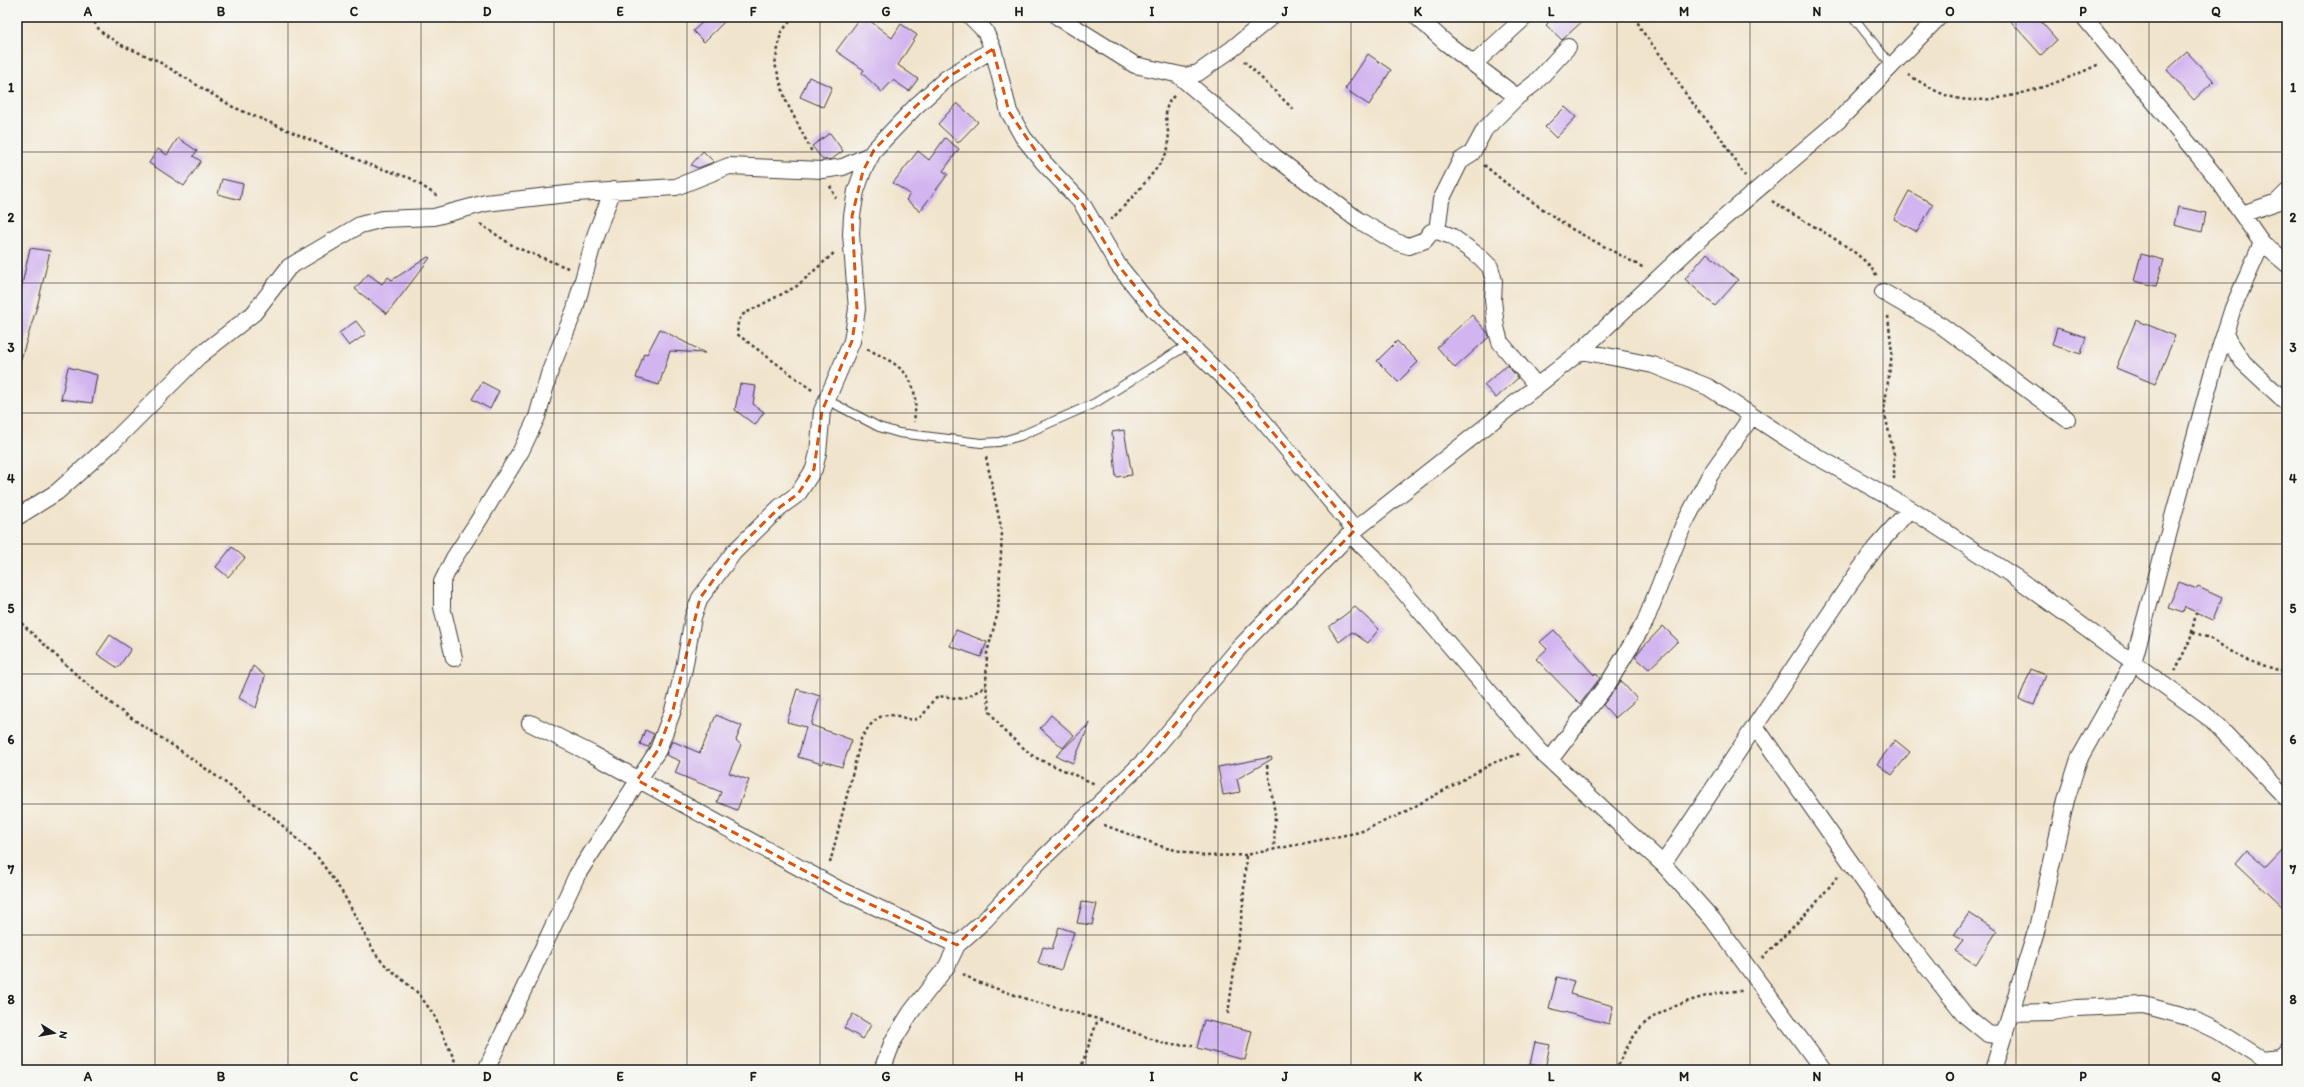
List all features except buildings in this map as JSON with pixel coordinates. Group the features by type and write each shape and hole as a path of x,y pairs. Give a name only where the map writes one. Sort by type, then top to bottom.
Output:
{"street":[{"path":"971,17 985,31 992,49 1008,112 1023,137 1040,158 1081,202 1118,265 1155,311 1243,397 1352,532 1545,755 1663,864 1713,920 1823,1070"},
{"path":"1058,17 1135,64 1183,79 1274,157 1358,220 1396,242 1409,246 1425,240 1431,232 1437,231 1451,236 1490,267 1494,281 1493,300 1496,327 1500,342 1537,386"},
{"path":"1183,79 1185,76 1198,73 1232,49 1271,17"},
{"path":"1417,17 1446,43 1475,63 1517,97"},
{"path":"1475,63 1526,17"},
{"path":"882,1070 893,1041 911,1012 947,966 957,944 985,920 1036,865 1087,818 1147,758 1239,648 1352,532 1580,351 1660,278 1704,235 1838,121 1939,17"},
{"path":"2084,17 2216,176 2262,243 2287,264"},
{"path":"1437,231 1441,200 1461,160 1472,153 1485,129 1517,97 1534,83 1568,48"},
{"path":"486,1070 577,875 637,780 658,750 673,710 684,670 693,617 700,598 734,552 780,507 798,494 814,469 817,458 822,411 852,341 857,309 851,234 856,191 872,154 916,106 946,78 992,49"},
{"path":"17,517 57,492 112,443 198,357 254,313 289,267 360,225 383,219 434,217 486,203 613,190 676,187 729,166 823,170 843,167 872,154"},
{"path":"454,658 442,606 442,582 454,558 521,451 537,418 550,371 575,309 596,233 613,190"},
{"path":"2242,214 2277,202 2287,192"},
{"path":"1993,1070 2037,928 2066,800 2079,758 2132,663 2224,335 2233,308 2262,243"},
{"path":"1883,292 1942,326 2067,419"},
{"path":"2224,335 2243,362 2287,403"},
{"path":"1580,351 1652,365 1708,388 1800,447 1910,509 2018,580 2212,720 2287,799"},
{"path":"1545,755 1609,682 1642,628 1683,526 1710,475 1752,416"},
{"path":"1663,864 1853,578 1876,547 1910,509"},
{"path":"530,724 592,754 821,880 957,944"},
{"path":"1755,726 1898,930 1965,1015 1988,1034 1995,1035 2005,1033"},
{"path":"2011,1013 2053,1012 2076,1008 2144,1005 2191,1018 2218,1031 2262,1059 2280,1057 2287,1051"}],"lane":[{"path":"1853,17 1892,66"},
{"path":"826,400 879,427 912,435 981,442 999,442 1020,436 1094,403 1189,344"}],"path":[{"path":"91,17 100,31 119,44 156,60 233,106 370,165 410,178 515,247 584,275"},
{"path":"794,17 781,32 775,64 786,101 803,138 823,170"},
{"path":"1635,17 1642,31 1668,65 1687,96 1721,138 1756,190 1792,215 1865,260 1875,273 1883,292 1892,353 1884,410 1894,455 1896,501"},
{"path":"1232,49 1294,110"},
{"path":"1892,66 1929,88 1953,98 1989,99 2025,93 2087,70 2116,56"},
{"path":"1099,233 1142,187 1168,149 1165,120 1167,107 1183,79"},
{"path":"1472,153 1508,184 1570,228 1660,278"},
{"path":"826,400 737,334 738,322 742,315 754,307 797,286 826,262 851,234"},
{"path":"852,341 892,363 911,379 916,398 912,435"},
{"path":"985,451 1002,532 998,612 987,653 986,686 990,712 1005,732 1034,757 1084,778 1100,788 1109,796"},
{"path":"2167,688 2193,632 2197,609"},
{"path":"17,619 80,678 118,709 182,751 273,817 319,859 344,895 375,953 383,963 418,993 434,1016 458,1070"},
{"path":"2193,632 2209,638 2244,659 2287,673"},
{"path":"821,880 829,867 861,739 870,724 879,716 894,714 911,720 917,719 924,715 934,700 939,697 964,698 986,686"},
{"path":"1087,818 1166,848 1204,856 1246,855 1274,848 1316,842 1360,832 1402,814 1495,762 1513,755 1545,755"},
{"path":"1266,765 1275,814 1274,848"},
{"path":"1228,1014 1243,905 1246,855"},
{"path":"1750,969 1787,935 1812,908 1835,878 1851,864"},
{"path":"947,966 974,981 1024,998 1098,1019 1165,1044 1194,1045"},
{"path":"1615,1070 1643,1025 1671,1008 1719,993 1734,990 1765,991"},
{"path":"1080,1070 1098,1019"}],"highlighted area":[{"path":"993,49 1009,112 1044,163 1081,202 1118,265 1155,311 1243,397 1355,530 1239,648 1147,758 957,945 840,890 637,780 658,750 673,710 700,598 734,552 780,507 798,494 814,469 822,411 852,341 857,309 852,216 863,171 874,150 916,106 947,78"}]}
